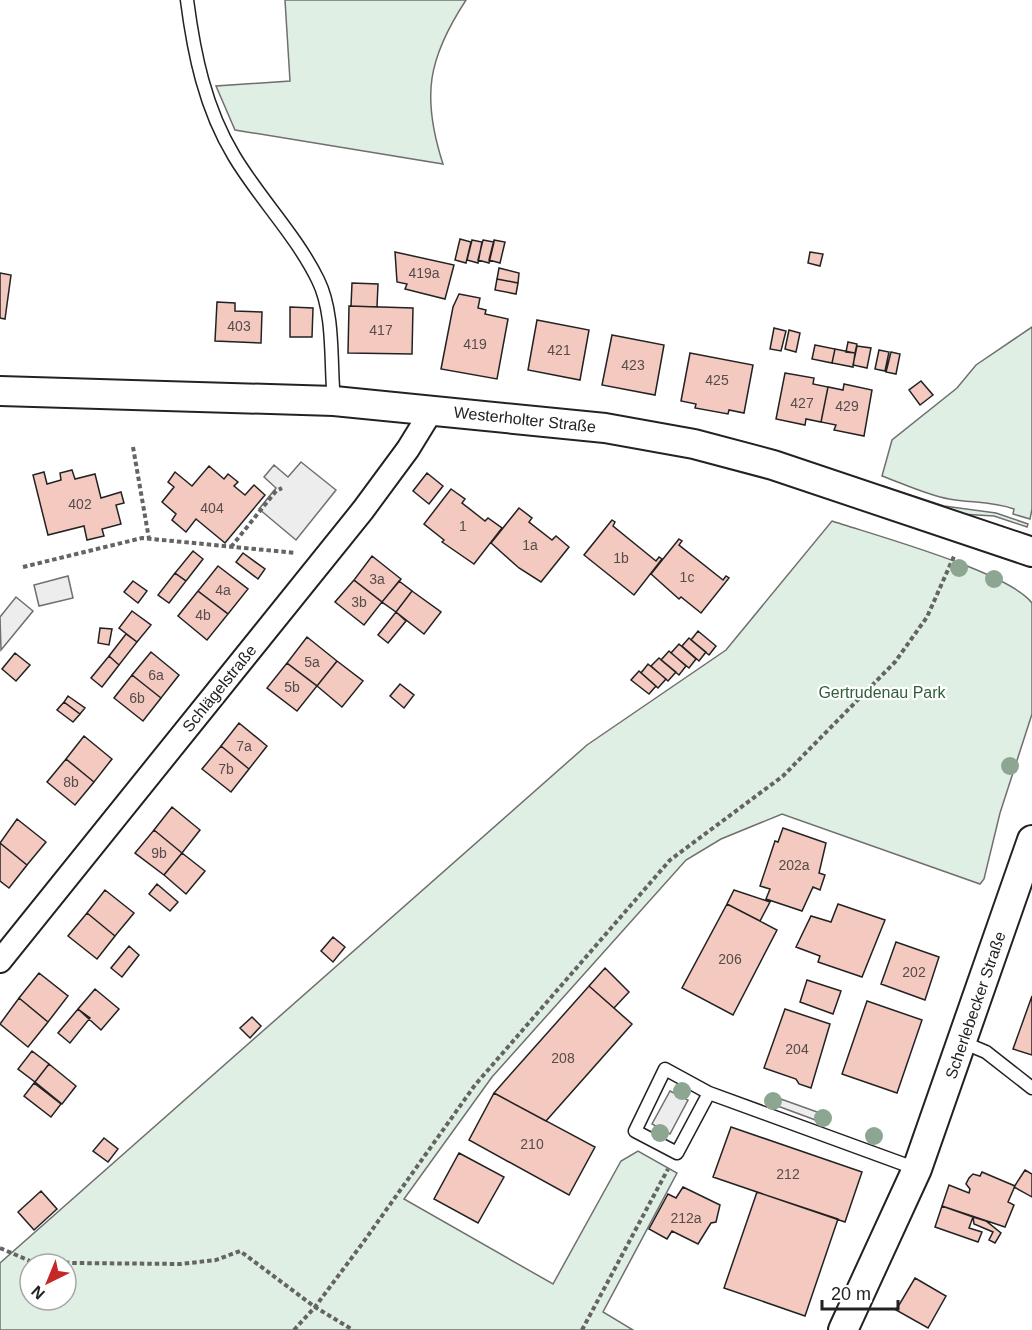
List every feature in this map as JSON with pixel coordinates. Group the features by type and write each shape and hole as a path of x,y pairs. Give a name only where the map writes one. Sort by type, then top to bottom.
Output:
{"street":[{"name":"Westerholter Straße","path":"0,391 334,401 605,428 694,444 773,465 1032,552"},
{"name":"Schlägelstraße","path":"0,961 363,510 408,449 432,410"},
{"name":"Scherlebecker Straße","path":"843,1330 917,1169 1032,840"}],"lane":[{"path":"187,0 197,69 220,128 233,154 319,281 330,329 334,401"},
{"path":"962,1042 986,1052 1032,1088"},
{"path":"709,1093 677,1153 635,1131 665,1069 709,1093 917,1169"}],"path":[{"path":"133,447 149,539"},
{"path":"231,547 276,491 282,488"},
{"path":"23,567 142,538 296,553"},
{"path":"294,1330 315,1307 475,1085 670,860 783,776 895,662 927,617 955,553"},
{"path":"582,1330 677,1153"},
{"path":"0,1248 30,1261 85,1263 181,1264 216,1260 240,1251 315,1307 353,1330"}],"green space":[{"path":"285,0 466,0 443,41 432,78 432,118 443,164 235,130 216,86 290,81"},
{"path":"1032,327 1032,509 1030,519 1013,514 1014,509 1006,506 941,497 882,476 892,440 957,388 976,365"},
{"path":"883,486 944,506 996,513 1028,524 1027,527 994,516 960,514 881,490"},
{"name":"Gertrudenau Park","path":"832,521 970,567 1019,591 1032,603 1032,714 1000,813 984,879 980,884 782,814 721,839 686,860 492,1077 404,1199 553,1284 621,1161 638,1151 677,1173 603,1312 633,1330 0,1330 0,1263 587,745 726,650"}],"shaded area":[{"path":"301,462 336,490 296,540 259,509 276,488 264,477 274,465 288,477"},
{"path":"68,576 73,598 39,606 34,585"},
{"path":"16,597 33,611 1,650 0,617"},
{"path":"670,1091 688,1100 670,1134 652,1124"},
{"path":"778,1098 820,1113 818,1121 775,1105"}],"building":[{"path":"460,239 471,242 466,263 455,260"},
{"path":"472,240 482,242 478,263 467,260"},
{"path":"483,240 494,242 489,263 478,260"},
{"path":"494,240 505,242 500,263 489,260"},
{"path":"395,252 454,265 445,299 405,289 407,284 397,282"},
{"path":"810,252 823,254 820,266 808,263"},
{"path":"499,268 519,273 518,283 497,279"},
{"path":"0,273 11,275 5,319 0,318"},
{"path":"497,279 518,283 516,294 495,290"},
{"path":"352,283 378,284 377,307 351,306"},
{"path":"459,294 480,298 478,308 486,310 485,314 508,319 497,379 441,369 453,307"},
{"path":"217,302 235,303 235,311 262,312 261,343 215,341"},
{"path":"349,306 413,308 412,354 348,353"},
{"path":"290,307 313,308 312,337 290,337"},
{"path":"537,320 589,330 580,380 528,370"},
{"path":"774,328 786,331 781,351 770,349"},
{"path":"789,330 800,333 796,352 785,349"},
{"path":"612,335 664,345 655,395 602,385"},
{"path":"848,342 857,344 855,353 846,352"},
{"path":"815,345 835,349 832,363 812,359"},
{"path":"857,346 871,348 867,368 853,365"},
{"path":"835,349 855,353 853,367 832,363"},
{"path":"879,350 889,352 885,371 875,369"},
{"path":"891,352 900,354 896,374 886,372"},
{"path":"690,353 753,365 744,413 729,410 728,414 695,408 696,404 681,401"},
{"path":"785,373 814,378 813,384 828,387 821,422 806,419 805,425 776,419"},
{"path":"921,381 933,395 920,405 909,390"},
{"path":"844,384 872,390 864,436 834,430 836,425 821,422 828,387 843,390"},
{"path":"209,466 224,479 228,474 238,482 234,486 245,495 254,485 265,495 225,543 196,519 186,532 172,520 176,514 162,502 174,487 168,482 175,472 192,486"},
{"path":"72,470 75,479 95,474 101,498 121,492 124,503 116,505 121,524 102,529 104,536 87,540 84,526 48,535 33,475 44,472 47,484 61,480 60,473"},
{"path":"427,473 443,486 429,504 413,491"},
{"path":"451,489 465,499 462,503 485,521 488,518 502,528 474,564 442,542 444,540 424,524"},
{"path":"519,508 532,518 529,522 552,540 556,536 569,547 541,582 519,568 491,543"},
{"path":"612,520 615,522 613,526 656,561 659,557 662,559 634,595 584,555"},
{"path":"679,539 682,541 679,545 723,580 726,576 729,578 701,613 681,597 679,599 651,574"},
{"path":"193,551 203,559 186,581 175,573"},
{"path":"243,553 265,569 258,579 236,562"},
{"path":"372,556 401,579 382,602 354,580"},
{"path":"218,566 248,589 228,614 198,591"},
{"path":"175,573 186,581 169,603 158,595"},
{"path":"354,580 382,602 364,625 335,602"},
{"path":"133,581 147,591 138,603 124,592"},
{"path":"399,581 412,591 396,612 382,602"},
{"path":"198,591 228,614 207,640 178,616"},
{"path":"412,591 441,612 424,634 396,612"},
{"path":"132,611 151,625 137,642 119,628"},
{"path":"396,612 406,621 388,643 378,635"},
{"path":"100,628 112,629 109,645 98,643"},
{"path":"698,631 716,646 709,655 691,640"},
{"path":"126,634 137,642 119,665 109,656"},
{"path":"307,637 337,661 317,686 287,663"},
{"path":"689,638 706,652 699,661 682,646"},
{"path":"679,644 696,659 689,668 671,653"},
{"path":"669,651 686,666 679,675 661,660"},
{"path":"151,652 179,675 161,698 132,675"},
{"path":"15,653 30,665 16,681 2,669"},
{"path":"109,656 119,665 102,687 91,678"},
{"path":"659,658 676,672 668,681 651,666"},
{"path":"337,661 363,681 342,707 317,686"},
{"path":"287,663 317,686 297,711 267,688"},
{"path":"648,664 666,679 658,688 641,673"},
{"path":"639,671 656,686 649,694 631,680"},
{"path":"132,675 161,698 143,721 114,698"},
{"path":"400,684 414,695 404,708 390,696"},
{"path":"68,696 85,708 80,714 64,702"},
{"path":"64,702 80,714 73,722 57,710"},
{"path":"239,723 267,746 249,769 221,746"},
{"path":"84,736 112,759 94,782 66,759"},
{"path":"221,746 249,769 231,792 202,769"},
{"path":"66,759 94,782 75,805 47,782"},
{"path":"172,807 200,830 182,853 154,830"},
{"path":"17,819 46,842 27,865 0,843"},
{"path":"783,828 826,843 819,873 825,875 820,890 813,887 802,911 766,899 770,889 760,886 775,841 778,842"},
{"path":"154,830 182,853 164,875 135,853"},
{"path":"0,843 27,865 9,888 0,881"},
{"path":"182,853 205,871 186,894 164,875"},
{"path":"157,884 178,902 170,911 149,894"},
{"path":"105,890 134,913 115,936 87,913"},
{"path":"734,890 770,902 760,921 727,904"},
{"path":"727,904 777,930 733,1015 682,988"},
{"path":"838,904 885,920 862,977 818,962 820,956 796,947 811,916 831,922"},
{"path":"87,913 115,936 97,959 68,936"},
{"path":"333,937 345,947 333,962 321,951"},
{"path":"896,942 939,957 925,1000 881,984"},
{"path":"129,946 139,955 122,977 111,968"},
{"path":"605,968 629,992 614,1008 589,986"},
{"path":"39,973 68,996 48,1022 19,998"},
{"path":"807,980 841,991 833,1014 800,1002"},
{"path":"589,986 632,1024 546,1121 494,1093"},
{"path":"95,989 119,1009 101,1030 78,1009"},
{"path":"1032,996 1032,1055 1013,1049"},
{"path":"19,998 48,1022 28,1047 0,1024"},
{"path":"867,1001 922,1020 897,1093 842,1074"},
{"path":"78,1009 90,1018 70,1043 58,1033"},
{"path":"785,1009 830,1024 811,1088 799,1084 796,1079 764,1068"},
{"path":"252,1017 261,1026 250,1038 240,1028"},
{"path":"32,1051 49,1064 35,1082 18,1069"},
{"path":"49,1064 76,1086 62,1104 35,1082"},
{"path":"34,1083 61,1104 51,1117 24,1096"},
{"path":"494,1093 595,1147 569,1195 469,1140"},
{"path":"731,1127 862,1172 845,1222 713,1177"},
{"path":"104,1138 118,1149 108,1162 93,1151"},
{"path":"459,1153 504,1177 478,1223 434,1199"},
{"path":"1025,1170 1032,1174 1032,1197 1014,1187"},
{"path":"982,1172 1015,1186 1008,1202 1014,1205 1005,1227 942,1206 949,1185 969,1193 970,1189 966,1184 969,1178 973,1174 980,1176"},
{"path":"683,1187 720,1205 716,1222 711,1223 698,1244 672,1231 667,1239 649,1229 668,1194 676,1198"},
{"path":"41,1191 57,1209 34,1230 18,1212"},
{"path":"757,1192 838,1219 805,1316 724,1288"},
{"path":"942,1206 973,1217 969,1228 982,1232 978,1242 935,1227"},
{"path":"973,1217 986,1221 1001,1233 995,1243 989,1240 993,1232 974,1224"},
{"path":"915,1278 946,1296 928,1328 896,1310"}]}
